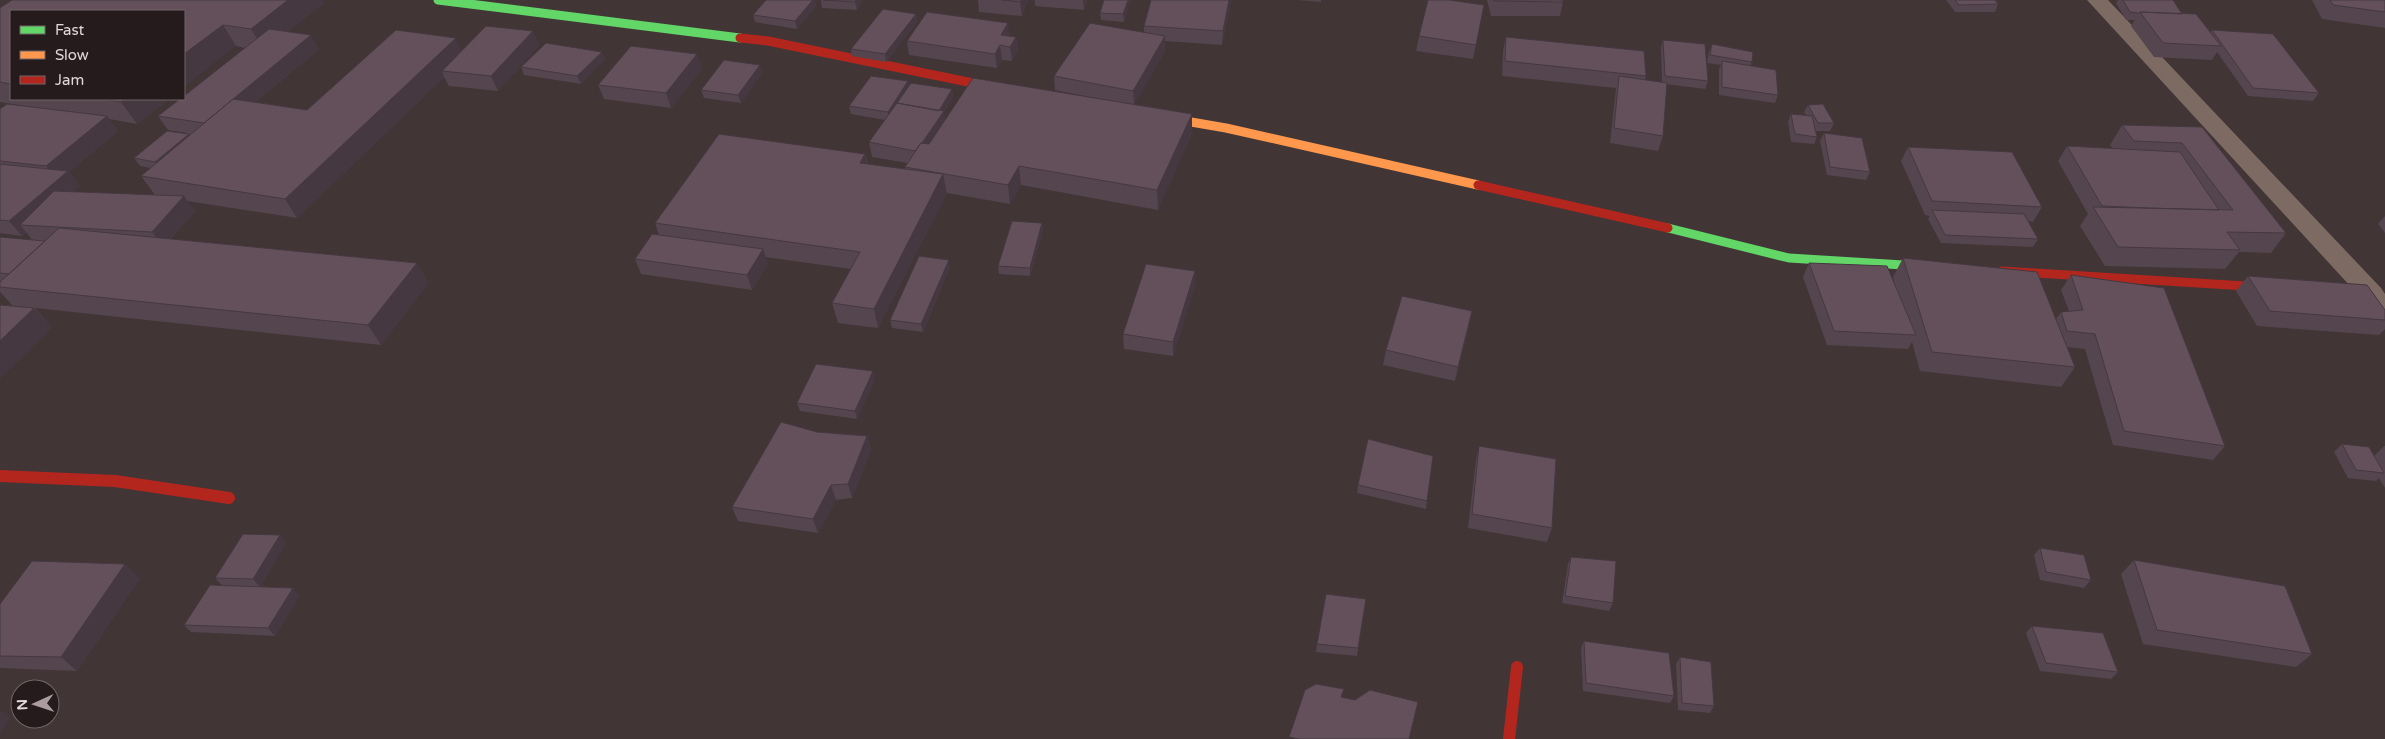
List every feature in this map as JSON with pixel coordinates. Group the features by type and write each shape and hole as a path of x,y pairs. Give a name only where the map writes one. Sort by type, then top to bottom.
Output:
{"street":[{"path":"438,0 768,41 1014,91"},
{"path":"2097,0 2362,293 2385,315"},
{"path":"1149,115 1226,128 1649,223 1789,258 1947,268"},
{"path":"1986,270 2293,289"},
{"path":"0,476 43,475 175,487 229,498"},
{"path":"1509,739 1517,667"}],"building":[{"path":"12,0 288,0 251,29 223,25 185,53 185,10 10,10 10,84 0,82 0,8"},
{"path":"766,0 813,0 795,21 753,15"},
{"path":"823,0 856,0 855,2"},
{"path":"1002,0 1021,0 1020,2"},
{"path":"1104,0 1128,0 1123,14 1100,13"},
{"path":"1151,0 1229,0 1223,31 1144,26"},
{"path":"1428,0 1449,0 1484,5 1476,45 1419,36"},
{"path":"1563,0 1563,2 1494,1"},
{"path":"1955,0 1995,0 1998,4 1959,5"},
{"path":"2123,0 2173,0 2182,14 2130,12"},
{"path":"2330,0 2385,0 2385,12 2333,5"},
{"path":"883,9 916,14 885,54 851,49"},
{"path":"927,12 1008,23 1001,35 1016,37 1010,47 1000,45 995,54 907,41"},
{"path":"2140,12 2196,14 2221,46 2163,43"},
{"path":"1090,23 1165,36 1133,91 1054,76"},
{"path":"486,26 533,31 491,76 442,71"},
{"path":"269,29 311,35 204,123 158,116 179,100 185,100 185,95"},
{"path":"396,30 456,38 285,199 141,176 233,99 307,110"},
{"path":"2212,30 2273,34 2319,93 2253,88"},
{"path":"1506,37 1644,51 1646,76 1505,61"},
{"path":"1663,40 1705,44 1708,81 1665,76"},
{"path":"546,43 602,52 577,76 521,67"},
{"path":"1712,44 1753,52 1752,62 1710,55"},
{"path":"631,46 697,54 666,93 598,85"},
{"path":"724,60 760,65 738,95 701,90"},
{"path":"1722,61 1776,70 1778,95 1722,87"},
{"path":"871,76 908,81 888,112 849,106"},
{"path":"1619,76 1667,83 1663,136 1614,128"},
{"path":"973,78 1192,114 1157,190 1019,166 1008,185 905,167 921,143 929,144"},
{"path":"911,83 952,89 939,111 897,103"},
{"path":"897,103 944,111 915,151 869,142"},
{"path":"7,104 107,116 46,166 0,161 0,109"},
{"path":"1823,104 1834,123 1818,123 1808,105"},
{"path":"1791,114 1812,116 1817,137 1795,134"},
{"path":"2122,125 2202,127 2286,233 2227,232 2240,250 2118,247 2093,207 2233,210 2182,143 2134,141"},
{"path":"167,131 189,134 155,162 134,158"},
{"path":"1824,133 1862,138 1870,172 1830,167"},
{"path":"719,134 865,154 860,163 943,174 874,309 832,303 860,252 655,223"},
{"path":"2067,146 2180,152 2219,210 2102,206"},
{"path":"1908,147 2012,152 2042,207 1932,201"},
{"path":"0,164 68,171 9,221 0,220"},
{"path":"54,191 184,196 152,232 20,225"},
{"path":"1932,210 2024,214 2038,239 1945,235"},
{"path":"1012,221 1042,223 1030,268 998,266"},
{"path":"59,228 417,263 368,325 0,287 0,282"},
{"path":"652,234 763,249 747,275 635,259"},
{"path":"0,237 45,241 9,274 0,273"},
{"path":"919,256 949,260 921,324 890,320"},
{"path":"1903,258 2037,272 2075,367 1932,352"},
{"path":"1809,263 1887,266 1916,335 1834,331"},
{"path":"1146,264 1195,271 1173,342 1123,334"},
{"path":"2071,275 2164,288 2225,446 2124,431 2095,334 2067,331 2061,312 2083,310"},
{"path":"2248,276 2367,285 2385,310 2385,320 2270,311"},
{"path":"1402,296 1472,311 1458,367 1386,350"},
{"path":"0,305 34,308 0,341"},
{"path":"816,364 873,371 855,411 797,403"},
{"path":"781,422 817,432 867,436 848,484 831,485 813,519 732,507"},
{"path":"1368,439 1433,456 1427,501 1358,485"},
{"path":"2342,444 2369,447 2384,473 2356,470"},
{"path":"1479,446 1556,459 1552,528 1472,514"},
{"path":"243,534 280,535 253,579 215,578"},
{"path":"2040,548 2084,555 2091,580 2046,572"},
{"path":"1571,557 1616,561 1613,603 1565,596"},
{"path":"2134,560 2285,586 2312,654 2157,630"},
{"path":"32,561 125,564 61,657 0,656 0,604"},
{"path":"210,585 293,588 268,628 184,625"},
{"path":"1326,594 1366,599 1358,648 1317,644"},
{"path":"2032,626 2103,633 2118,672 2046,663"},
{"path":"1584,641 1669,653 1674,696 1586,683"},
{"path":"1680,657 1711,662 1714,706 1682,703"},
{"path":"1316,684 1344,689 1341,697 1355,700 1370,690 1418,702 1409,739 1299,739 1289,737 1305,690"}],"traffic: fast":[{"path":"438,0 740,38"},
{"path":"1668,228 1789,258 1936,267"}],"traffic: slow":[{"path":"1156,116 1226,128 1478,185"}],"traffic: jam":[{"path":"740,38 768,41 1007,90"},
{"path":"1478,185 1668,228"},
{"path":"2002,271 2278,288"},
{"path":"0,476 115,481 229,498"},
{"path":"1509,739 1517,667"}]}
